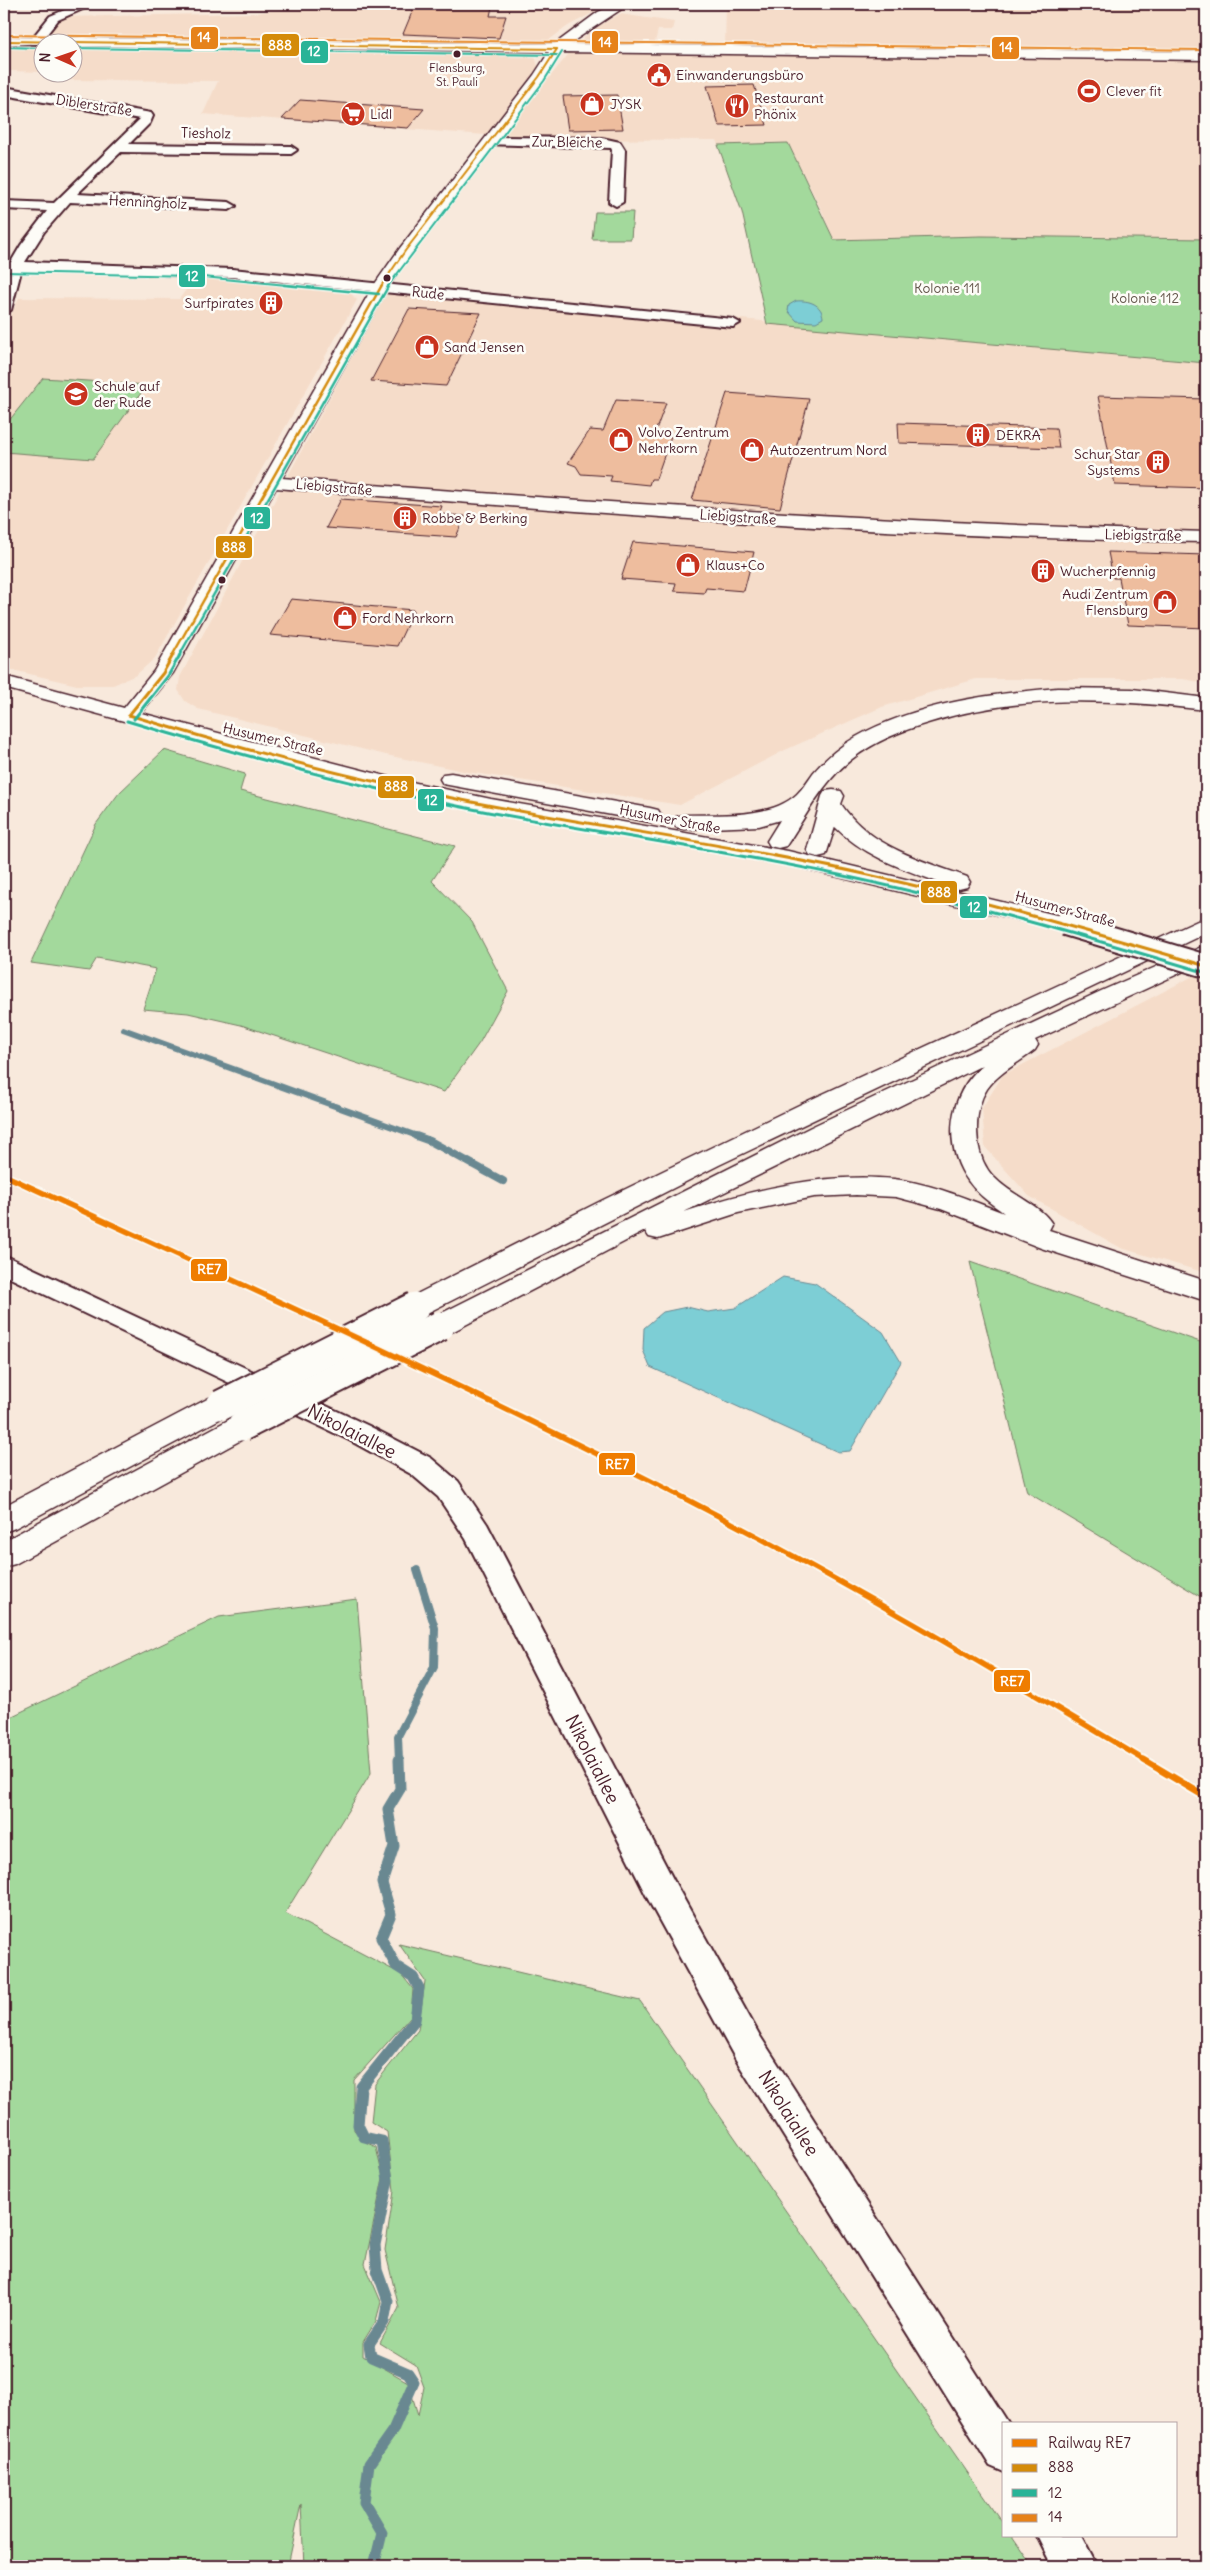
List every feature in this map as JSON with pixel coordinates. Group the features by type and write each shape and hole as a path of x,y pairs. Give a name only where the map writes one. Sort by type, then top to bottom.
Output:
{"main road":[{"path":"129,714 163,672 380,288 405,251 539,77 557,48 584,27 623,4"},
{"path":"4,42 32,42"},
{"path":"82,43 1206,56"},
{"name":"Liebigstraße","path":"270,482 573,507 793,520 1095,534 1206,537"},
{"name":"Husumer Straße","path":"4,682 129,714 204,739 448,797 782,850"},
{"path":"857,745 834,788 818,850 782,850 806,798 832,766 857,745 892,728 926,716 965,704 996,700 1105,694 1170,698 1206,704"},
{"name":"Husumer Straße","path":"129,714 214,725 374,763 684,822 928,890 1075,918 1206,950"},
{"path":"684,822 759,819 779,813 806,798"},
{"path":"831,805 840,821 858,837 887,854 959,882"},
{"name":"Husumer Straße","path":"818,850 959,882 1075,918 1206,966"},
{"path":"4,1520 221,1405 539,1242 904,1064 1206,924"},
{"path":"4,1555 242,1426 564,1261 922,1083 1206,950"},
{"path":"1056,1019 976,1085 967,1108 964,1137 975,1172 1008,1204 1057,1236 1099,1258"},
{"path":"564,1261 734,1205 814,1188 856,1186 896,1188 949,1202 1099,1258 1206,1291"}],"street":[{"path":"43,32 54,18 88,4"},
{"name":"Diblerstraße","path":"4,91 147,116 146,120 120,148 63,203 10,266"},
{"name":"Zur Bleiche","path":"490,141 602,142 615,145 619,150 616,202"},
{"name":"Tiesholz","path":"120,148 291,150"},
{"path":"4,205 63,203"},
{"name":"Henningholz","path":"63,203 228,206"},
{"path":"4,310 10,266"},
{"name":"Rude","path":"10,266 193,270 733,323"},
{"name":"Nikolaiallee","path":"4,1264 359,1433 421,1466 448,1490 477,1532 663,1894 748,2048 1002,2449"},
{"path":"1058,2538 1076,2566"}],"shaded area":[{"path":"282,4 609,4 568,26 549,40 537,43 82,40 82,32 50,32 62,17 257,13 285,8"},
{"path":"1206,4 1206,239 981,236 834,240 822,211 788,143 718,145 716,140 499,139 576,45 592,30 620,14 674,22 672,30 658,30 654,46 725,47 726,5"},
{"path":"4,47 32,47 32,72 11,71 4,74"},
{"path":"82,47 524,53 535,56 538,67 486,135 203,114 218,81 82,80"},
{"path":"198,274 334,287 348,291 357,300 155,658 136,675 113,685 77,685 4,668 4,330 19,298 179,299"},
{"path":"390,286 1206,363 1206,683 1183,679 976,679 882,707 785,750 680,805 468,772 386,755 198,709 185,701 178,690 180,677"},
{"path":"1199,973 1206,975 1206,1273 1121,1248 1029,1196 985,1147 982,1108 1003,1075"}],"green space":[{"path":"788,143 834,240 981,236 1206,239 1206,363 767,324 742,212 718,145"},
{"path":"595,212 633,212 631,239 592,239"},
{"path":"43,378 147,385 93,459 4,452 4,427"},
{"path":"164,750 245,774 240,791 455,846 432,881 472,922 508,991 480,1042 444,1092 241,1025 188,1013 143,1009 156,969 97,958 89,971 31,963 96,824 119,793"},
{"path":"970,1262 1206,1344 1206,1600 1027,1492"},
{"path":"357,1599 371,1773 285,1913 401,1974 413,1989 411,2016 354,2080 354,2130 365,2142 376,2147 383,2178 365,2264 381,2302 376,2321 363,2342 363,2356 408,2382 418,2415 424,2387 416,2365 380,2343 399,2308 385,2250 394,2191 387,2132 371,2122 375,2084 418,2030 425,1981 399,1944 640,2001 1002,2522 1002,2538 1013,2538 1033,2566 304,2566 301,2504 288,2566 4,2566 4,1720 219,1617"}],"water":[{"path":"796,301 806,301 814,304 820,309 823,318 816,322 797,321 788,311 789,305"},
{"path":"783,1277 815,1283 883,1332 901,1362 850,1451 838,1452 650,1367 643,1350 644,1328 663,1312 687,1307 708,1312 735,1308"}],"building":[{"path":"415,5 492,7 490,16 506,16 499,38 403,34"},
{"name":"Restaurant Phönix","path":"754,85 767,125 719,126 707,86"},
{"name":"JYSK","path":"617,95 623,129 568,130 563,96"},
{"name":"Lidl","path":"300,100 424,109 408,128 282,119"},
{"name":"Sand Jensen","path":"409,309 481,313 446,386 371,381"},
{"name":"Autozentrum Nord","path":"727,393 809,399 780,508 692,500"},
{"name":"Schur Star Systems","path":"1098,396 1206,399 1206,488 1115,485"},
{"name":"Volvo Zentrum Nehrkorn","path":"616,400 666,403 654,435 671,436 656,479 651,479 649,485 610,481 612,476 581,474 576,466 568,463 590,430 603,431"},
{"name":"DEKRA","path":"898,423 1056,428 1059,448 899,443"},
{"name":"Robbe & Berking","path":"341,499 442,506 439,514 465,516 456,537 326,528"},
{"name":"Klaus+Co","path":"633,542 754,552 744,591 706,588 704,593 674,591 676,583 621,579"},
{"name":"Audi Zentrum Flensburg","path":"1108,552 1206,555 1206,628 1128,625 1119,578 1113,578"},
{"name":"Ford Nehrkorn","path":"291,599 414,610 397,646 270,635"}],"waterway":[{"path":"123,1029 420,1137"},
{"path":"416,1136 430,1141 503,1181"},
{"path":"399,1761 398,1736 434,1667 435,1628 417,1570"},
{"path":"374,2566 382,2533 364,2502 369,2464 393,2430 414,2382 408,2373 371,2357 369,2344 384,2322 388,2301 377,2270 375,2245 388,2180 382,2141 364,2137 358,2125 361,2087 415,2020 419,1988 413,1977 396,1966 381,1938 391,1914 382,1883 394,1846 388,1809 400,1789 399,1760"}],"rail line":[{"name":"RE7","path":"4,1175 396,1356 687,1500 890,1609 1206,1797"}],"transit line":[{"name":"14","path":"4,35 1206,50"},
{"name":"888","path":"4,41 557,49"},
{"name":"12","path":"4,47 32,48"},
{"name":"12","path":"82,48 557,55"},
{"name":"888","path":"129,715 163,673 380,288 405,251 539,77 557,49"},
{"name":"12","path":"134,719 168,676 385,291 410,255 544,81 562,52"},
{"name":"12","path":"4,272 193,276 379,294"},
{"name":"888","path":"129,715 263,754 444,797 754,852 887,879 1024,914 1206,966"},
{"name":"12","path":"127,721 261,760 442,803 752,858 885,885 1022,920 1204,972"}],"place":[{"name":"Flensburg, St. Pauli","path":"457,54"},
{"name":"Einwanderungsbüro","path":"659,75"},
{"name":"Clever fit","path":"1089,91"},
{"name":"JYSK","path":"592,104"},
{"name":"Restaurant Phönix","path":"737,106"},
{"name":"Lidl","path":"353,114"},
{"name":"Surfpirates","path":"271,303"},
{"name":"Sand Jensen","path":"427,347"},
{"name":"Schule auf der Rude","path":"76,394"},
{"name":"DEKRA","path":"978,435"},
{"name":"Volvo Zentrum Nehrkorn","path":"621,440"},
{"name":"Autozentrum Nord","path":"752,450"},
{"name":"Schur Star Systems","path":"1158,462"},
{"name":"Robbe & Berking","path":"405,518"},
{"name":"Klaus+Co","path":"688,565"},
{"name":"Wucherpfennig","path":"1043,571"},
{"name":"Audi Zentrum Flensburg","path":"1165,602"},
{"name":"Ford Nehrkorn","path":"345,618"}],"park label":[{"name":"Kolonie 111","path":"947,288"},
{"name":"Kolonie 112","path":"1145,298"}]}
